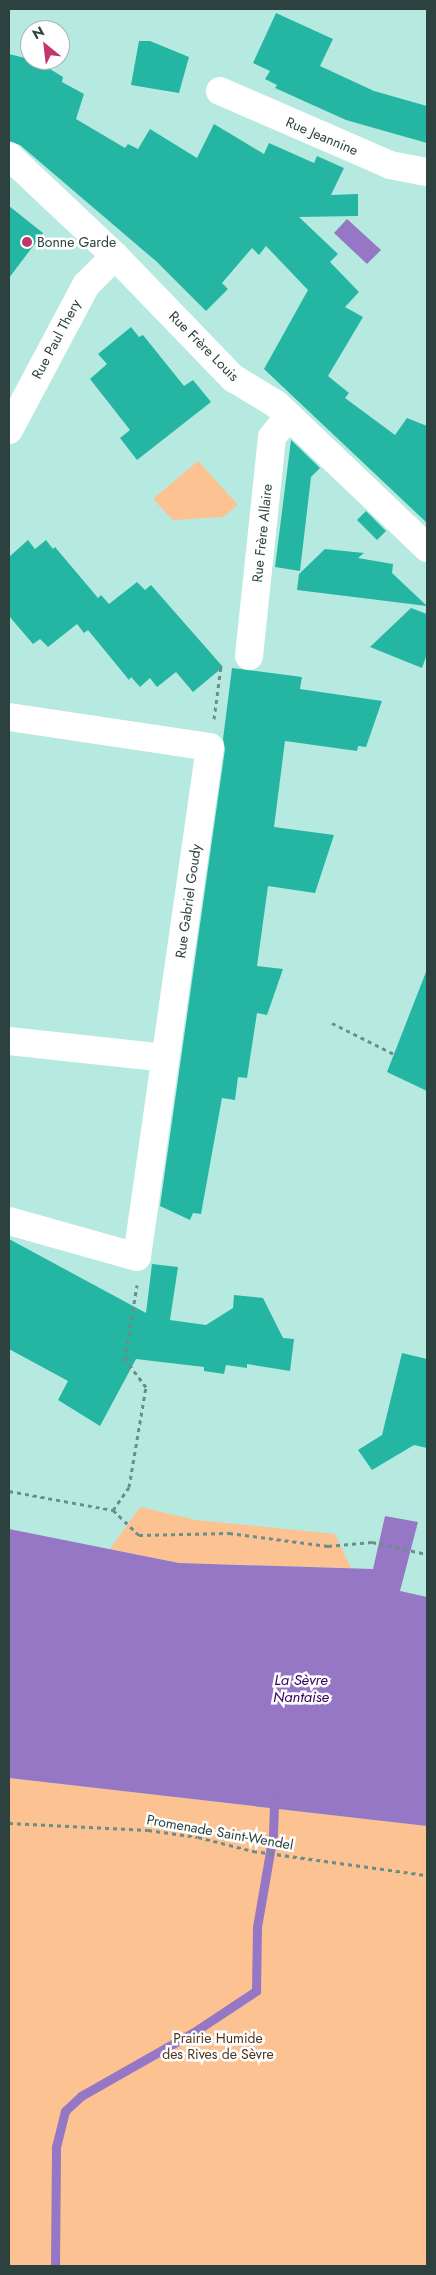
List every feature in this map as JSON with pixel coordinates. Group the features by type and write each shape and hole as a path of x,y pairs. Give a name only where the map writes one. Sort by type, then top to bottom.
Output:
{"street":[{"name":"Rue Jeannine","path":"220,91 390,165 427,172"},
{"name":"Rue Frère Louis","path":"9,156 115,256 233,378 276,404 427,548"},
{"name":"Rue Paul Thery","path":"9,430 86,285 115,256"},
{"name":"Rue Frère Allaire","path":"249,656 272,437 289,416"},
{"name":"Rue Gabriel Goudy","path":"9,717 210,747 137,1257"},
{"path":"9,1041 165,1058"},
{"path":"9,1221 137,1257"}],"path":[{"path":"332,1023 394,1054"},
{"path":"112,1510 129,1488 146,1387 125,1359 137,1286 137,1257"},
{"path":"9,1490 112,1510 139,1536 229,1533 328,1546 372,1542 425,1553"},
{"name":"Promenade Saint-Wendel","path":"9,1823 148,1830 198,1837 253,1851 427,1876"}],"green space":[{"path":"198,461 238,505 223,517 173,520 153,499"},
{"path":"140,1507 196,1520 335,1534 351,1568 179,1563 110,1549"},
{"name":"Prairie Humide des Rives de Sèvre","path":"9,1778 427,1826 427,2266 9,2266"}],"water":[{"path":"347,219 381,250 367,264 334,233"},
{"name":"La Sèvre Nantaise","path":"385,1516 418,1522 400,1591 427,1597 427,1826 9,1778 9,1529 179,1563 373,1569"}],"building":[{"path":"276,13 333,39 320,66 374,91 427,106 427,143 346,120 275,88 277,85 265,79 270,71 253,63"},
{"path":"139,41 150,41 189,57 179,93 131,85"},
{"path":"9,54 20,57 20,70 52,70 63,77 62,82 84,94 76,119 125,148 128,144 138,149 150,129 197,158 214,124 264,154 269,143 314,163 317,156 344,168 331,195 358,194 358,216 299,217 338,254 330,262 359,292 345,307 363,317 328,376 349,393 345,398 395,435 407,418 427,426 427,523 264,369 308,290 266,246 259,255 252,248 222,283 228,289 206,311 157,262 20,145 9,141"},
{"path":"9,206 43,233 9,278"},
{"path":"131,327 139,337 143,335 184,386 193,380 211,402 137,460 120,438 130,430 90,379 107,364 98,354"},
{"path":"291,440 320,468 311,477 300,571 275,567"},
{"path":"366,511 386,531 377,540 357,520"},
{"path":"28,540 35,549 46,540 53,549 55,547 98,598 101,595 109,604 137,582 145,590 151,585 223,667 193,692 176,672 157,687 150,678 140,687 131,677 129,680 88,630 84,633 77,624 48,647 40,639 33,644 9,616 9,557"},
{"path":"325,549 364,553 358,558 393,564 392,573 427,606 297,590 299,574"},
{"path":"411,608 427,614 427,654 422,668 370,647"},
{"path":"232,668 302,677 300,689 382,701 366,747 358,746 357,751 285,741 274,827 334,835 315,893 268,886 257,966 283,969 267,1015 257,1013 247,1078 238,1077 235,1100 222,1098 201,1214 193,1213 190,1220 160,1206 225,749 223,739"},
{"path":"427,972 427,1091 387,1072"},
{"path":"9,1239 146,1313 152,1264 178,1267 170,1320 206,1325 233,1308 234,1295 263,1298 283,1338 294,1339 290,1371 247,1364 247,1368 226,1365 224,1374 204,1371 204,1367 136,1359 100,1426 58,1400 68,1381 9,1349"},
{"path":"402,1353 427,1359 427,1448 414,1445 372,1470 358,1450 382,1435"}],"waterway":[{"path":"55,2266 56,2147 65,2111 81,2096 197,2030 256,1991 257,1927 273,1834 274,1798"}],"place":[{"name":"Bonne Garde","path":"27,242"}]}
